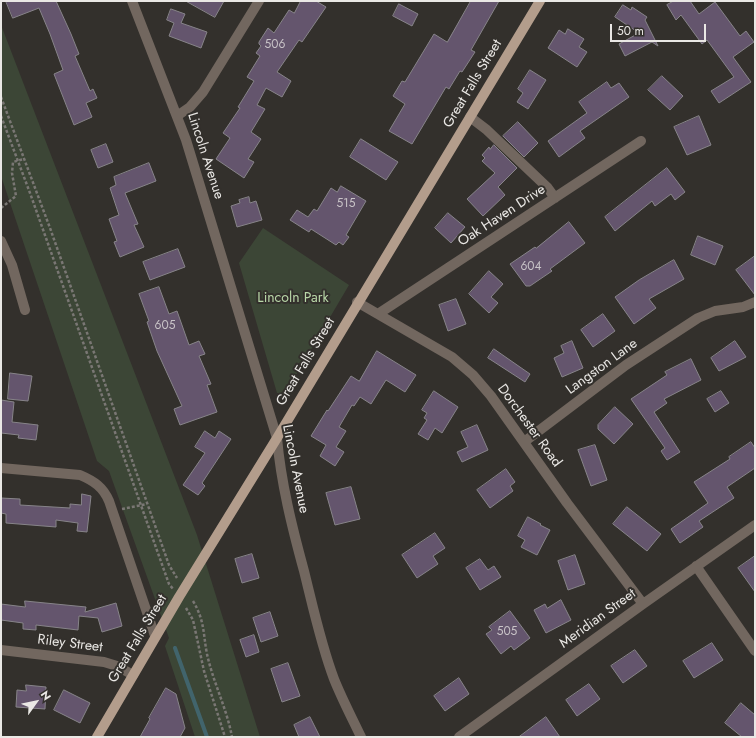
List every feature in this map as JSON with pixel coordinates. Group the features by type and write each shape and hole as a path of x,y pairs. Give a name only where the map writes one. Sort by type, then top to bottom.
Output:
{"main road":[{"name":"Great Falls Street","path":"96,737 155,636 277,438 357,302 540,1"}],"street":[{"name":"Lincoln Avenue","path":"132,1 178,116 203,191 277,438 279,465 288,509 324,647 334,679 348,712 362,737"},
{"path":"178,116 190,107 203,92 259,1"},
{"path":"470,117 492,134 547,187 555,198"},
{"name":"Oak Haven Drive","path":"378,314 640,141"},
{"path":"1,241 12,265 25,310"},
{"name":"Dorchester Road","path":"357,302 452,357 473,375 491,396 642,604"},
{"name":"Langston Lane","path":"524,442 626,365 698,318 715,311 743,307 755,302"},
{"path":"1,468 80,475 100,486 106,495 112,510 155,636"},
{"name":"Meridian Street","path":"459,737 642,604 755,525"},
{"path":"696,566 755,651"},
{"name":"Riley Street","path":"1,650 104,662 117,666 133,675"}],"path":[{"path":"1,97 169,565 177,578"},
{"path":"1,116 169,584 193,620 204,671 225,737"},
{"path":"1,208 16,196 12,173 13,162 24,159"},
{"path":"112,510 148,504"},
{"path":"193,601 199,611 203,623 207,654 232,737"}],"green space":[{"path":"1,25 197,535 260,737 195,737 165,646 169,638 109,471 97,461 1,176"},
{"name":"Lincoln Park","path":"263,228 349,285 286,392 282,394 277,393 239,263"}],"building":[{"path":"6,1 56,1 79,54 75,56 90,91 93,89 97,98 86,103 92,117 74,125 54,74 63,70 39,8 13,18"},
{"path":"186,1 224,1 215,17"},
{"path":"301,1 316,1 326,7 302,42 299,40 277,72 291,81 282,97 266,88 257,105 265,109 251,132 261,139 248,159 254,162 244,178 216,159 230,138 223,133 240,108 238,107 254,81 247,77 260,56 256,53 261,46 259,42 268,28 274,33 289,10 294,13"},
{"path":"471,1 499,1 471,50 475,52 462,72 460,71 449,89 446,87 412,144 389,131 405,104 393,96 402,81 405,82 434,34 447,42"},
{"path":"674,1 690,1 699,14 715,2 740,36 746,31 754,42 733,57 751,82 719,103 711,91 734,77 707,40 702,44 681,15 676,20 667,5"},
{"path":"399,4 418,14 412,26 393,16"},
{"path":"623,5 631,10 632,7 647,17 645,20 658,46 652,42 625,56 619,44 639,33 615,17"},
{"path":"171,9 185,14 181,23 207,32 201,48 169,36 174,23 167,20"},
{"path":"568,29 584,39 579,47 587,52 577,67 548,48 559,30 565,34"},
{"path":"530,70 546,80 528,109 517,102 523,93 518,89"},
{"path":"662,76 683,96 670,110 648,90"},
{"path":"607,82 611,88 619,83 629,97 580,131 585,138 559,157 548,141 587,113 579,102"},
{"path":"699,116 711,145 687,155 674,127"},
{"path":"518,122 538,143 524,157 503,136"},
{"path":"361,139 398,162 386,180 350,157"},
{"path":"106,144 113,162 98,168 91,150"},
{"path":"494,145 517,168 498,187 505,195 483,216 467,199 495,173 482,161 485,158 482,155 489,147 490,149"},
{"path":"149,163 156,181 125,193 138,224 134,225 144,247 120,257 114,242 117,241 109,219 119,215 110,188 116,185 114,177"},
{"path":"667,168 685,192 675,200 671,194 655,206 652,201 615,231 605,217"},
{"path":"341,186 366,201 346,235 349,237 343,245 339,242 336,245 311,229 309,232 290,220 297,210 308,217 314,209 317,211 331,188 337,192"},
{"path":"249,197 250,203 256,201 262,220 237,227 231,206 240,203 239,200"},
{"path":"448,213 465,227 451,243 435,228"},
{"path":"569,222 585,243 550,269 552,271 530,286 526,286 510,264 535,247 536,248"},
{"path":"698,236 723,246 715,265 691,255"},
{"path":"178,249 185,267 150,280 143,262"},
{"path":"755,256 755,295 736,270"},
{"path":"674,260 684,279 649,299 656,308 634,324 615,297 639,280"},
{"path":"489,271 503,284 491,297 498,303 489,313 469,294"},
{"path":"159,287 169,314 177,311 189,345 199,341 205,354 199,356 211,384 207,385 217,412 180,425 174,409 182,406 157,351 147,322 149,321 139,294"},
{"path":"456,299 466,324 448,331 439,305"},
{"path":"603,314 615,331 593,347 581,330"},
{"path":"572,341 583,368 562,377 554,358 564,353 561,346"},
{"path":"735,341 746,357 719,371 711,358"},
{"path":"494,349 530,374 525,382 488,358"},
{"path":"377,351 416,375 405,392 386,380 371,404 360,397 354,406 352,405 339,427 346,431 336,447 344,452 335,466 320,456 326,445 311,436 351,376 359,381"},
{"path":"691,359 701,380 664,399 667,403 654,412 680,452 667,460 661,451 665,448 631,399 667,375 665,372"},
{"path":"10,373 32,376 28,401 8,399"},
{"path":"434,391 458,407 442,433 435,428 428,440 418,434 427,420 424,418 427,413 422,410"},
{"path":"721,391 729,403 715,412 707,399"},
{"path":"1,400 14,402 12,422 38,425 36,440 18,438 19,435 1,433"},
{"path":"615,407 633,424 614,444 598,429 598,425"},
{"path":"477,425 488,450 462,462 457,452 468,447 461,432"},
{"path":"205,431 215,438 219,431 231,439 202,483 205,486 198,495 183,485 205,453 195,447"},
{"path":"751,442 755,448 755,468 727,487 734,498 699,521 703,527 680,543 671,529 708,503 694,482 730,459 729,457"},
{"path":"595,445 607,480 591,486 578,450"},
{"path":"506,469 515,482 510,486 513,491 490,508 477,490"},
{"path":"351,487 360,519 335,525 326,493"},
{"path":"82,494 91,496 87,532 77,531 78,523 56,520 56,527 6,523 6,514 1,513 1,498 20,499 20,505 70,508 70,504 81,505"},
{"path":"627,507 661,534 647,551 613,524"},
{"path":"528,517 550,530 537,555 521,547 525,540 518,536"},
{"path":"435,533 445,548 433,556 438,564 417,578 402,555"},
{"path":"252,554 259,578 242,583 235,559"},
{"path":"575,555 585,584 568,590 558,561"},
{"path":"755,556 755,592 738,568"},
{"path":"480,559 488,570 494,566 501,577 480,590 466,568"},
{"path":"561,600 571,620 546,633 534,610 545,604 547,608"},
{"path":"25,601 86,607 85,612 116,603 122,626 102,632 98,618 79,616 78,630 36,625 36,630 23,629 23,623 1,620 1,604 25,607"},
{"path":"510,611 530,638 514,650 511,646 501,654 486,634 492,630 489,627"},
{"path":"270,612 278,636 261,642 253,618"},
{"path":"254,635 259,652 246,657 240,640"},
{"path":"712,643 723,660 694,678 683,661"},
{"path":"635,650 647,666 623,683 611,666"},
{"path":"288,663 300,696 282,702 271,669"},
{"path":"459,678 469,694 445,711 434,696"},
{"path":"589,684 600,699 577,716 566,700"},
{"path":"26,685 46,687 45,709 16,707 17,690 26,691"},
{"path":"166,688 176,694 185,728 180,737 140,737 150,719 149,718"},
{"path":"64,690 90,703 80,723 54,710"},
{"path":"741,703 755,715 755,737 742,737 725,723"},
{"path":"310,717 320,737 299,737 294,725"},
{"path":"546,717 560,737 519,737"}],"waterway":[{"path":"175,648 207,737"}]}
